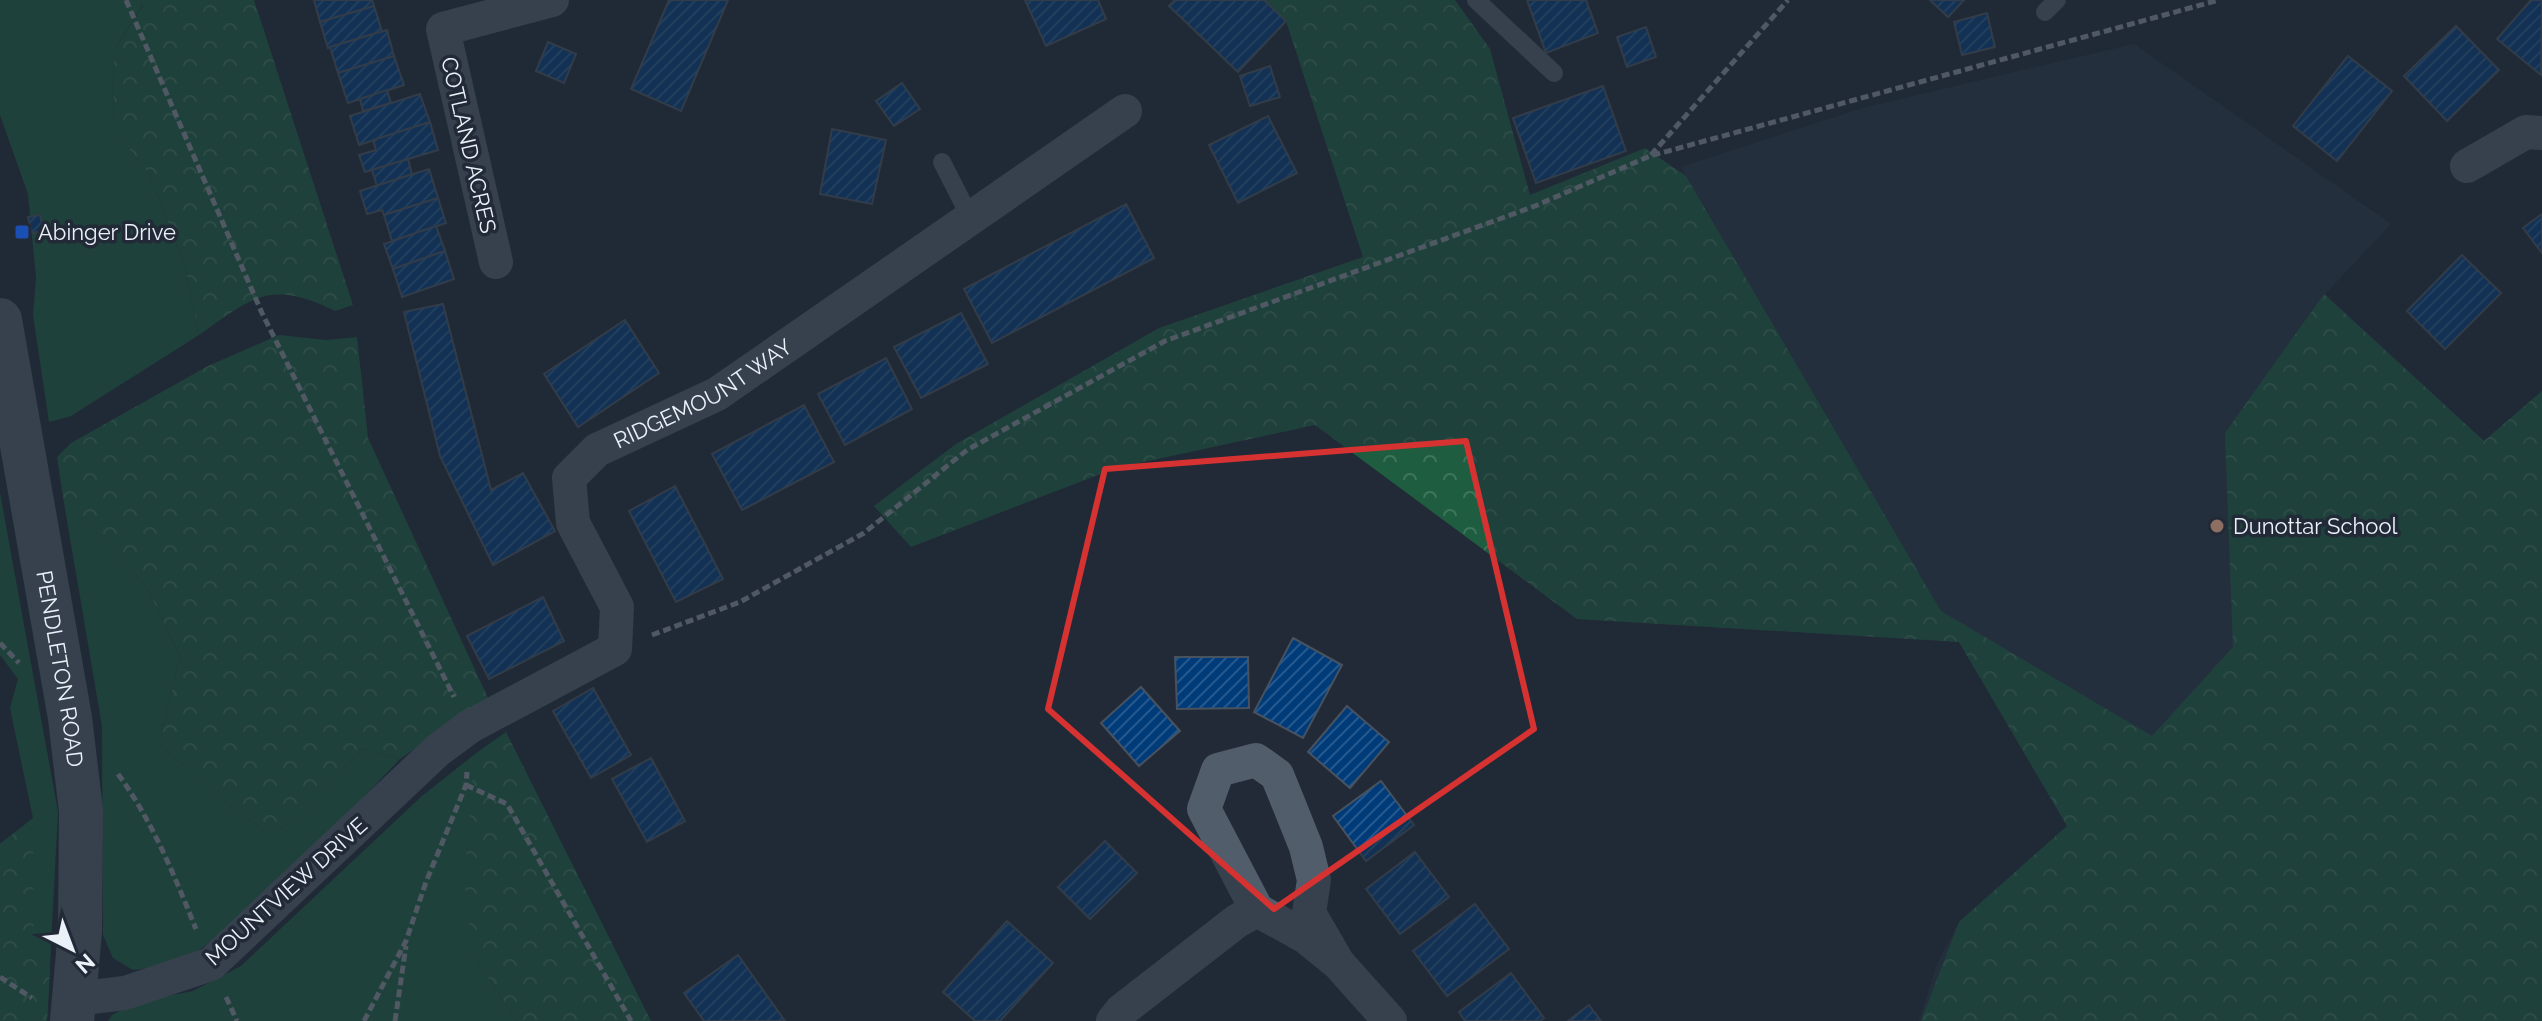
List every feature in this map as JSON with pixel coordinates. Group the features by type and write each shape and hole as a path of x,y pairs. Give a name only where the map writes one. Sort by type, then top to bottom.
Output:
{"street":[{"name":"COTLAND ACRES","path":"496,262 439,14 552,0"},
{"name":"RIDGEMOUNT WAY","path":"615,649 617,607 573,523 569,478 597,450 717,394 1125,111"},
{"path":"2467,166 2526,132 2542,133"},
{"name":"PENDLETON ROAD","path":"0,320 70,718 81,811 80,931 73,1010"},
{"path":"469,727 615,649"},
{"name":"MOUNTVIEW DRIVE","path":"73,1010 180,977 211,964 438,750 469,727"},
{"path":"1338,963 1309,913 1314,880 1306,847 1277,775 1256,760 1218,770 1204,809 1257,910 1306,937 1338,963 1390,1021"},
{"path":"1113,1021 1121,1011 1225,930 1257,910"}],"lane":[{"path":"1476,0 1554,73"},
{"path":"942,162 971,219"}],"path":[{"path":"126,0 262,313 469,727 466,785 426,882 406,941 364,1021"},
{"path":"1650,156 1788,0"},
{"path":"615,649 740,602 864,533 967,450 1165,341 1535,206 1650,156 2219,0"},
{"path":"114,769 139,802 164,849 211,964"},
{"path":"466,785 507,804 631,1021"},
{"path":"395,1021 406,941"}],"highlighted area":[{"path":"1466,441 1534,729 1274,909 1048,709 1105,469"}],"shaded area":[{"name":"Dunottar School","path":"2134,44 2391,224 2325,294 2484,441 2542,391 2542,1021 1919,1021 1937,964 1959,922 2067,826 1681,167 1863,108"}],"green space":[{"path":"0,0 141,0 143,4 114,51 113,130 149,174 185,265 199,335 71,416 49,422 33,315 36,278 28,194 0,115"},
{"path":"141,0 254,0 353,305 335,311 294,296 263,297 248,302 199,335 185,265 149,174 113,130 114,51 143,5"},
{"path":"1265,0 1455,0 1490,49 1530,195 1645,148 1686,176 1941,611 2152,736 2233,647 2225,433 2324,294 2484,441 2542,391 2542,1021 1921,1021 1959,922 2067,826 1959,642 1577,619 1315,425 1116,468 911,547 874,506 956,444 1159,328 1363,257 1286,21"},
{"path":"279,335 326,340 357,337 368,438 488,698 400,759 362,749 305,812 271,835 228,804 159,744 180,656 146,586 93,528 64,503 57,457 71,443 208,366"},
{"path":"0,493 58,812 47,1021 0,1021 0,844 33,818 10,708 18,679 0,655"},
{"path":"64,503 93,528 146,586 180,656 159,744 228,804 271,835 305,812 362,749 400,759 334,828 233,925 195,953 158,967 133,970 113,958 103,935 102,726"},
{"path":"506,732 651,1021 516,1021 473,954 464,879 475,754"},
{"path":"475,754 472,807 473,954 516,1021 108,1021 112,1015 137,1002 193,991 241,966 422,796"},
{"path":"33,819 34,955 50,968 47,1021 0,1021 0,844"}],"building":[{"path":"314,0 372,0 374,6 320,22"},
{"path":"669,0 728,0 681,111 631,89"},
{"path":"1025,0 1098,0 1106,19 1046,46"},
{"path":"1175,0 1264,0 1286,21 1238,72 1169,6"},
{"path":"1527,0 1586,0 1598,33 1546,53"},
{"path":"1930,0 1964,0 1948,17"},
{"path":"2531,0 2542,0 2541,75 2497,39"},
{"path":"374,6 382,31 328,48 320,22"},
{"path":"1987,13 1995,47 1962,55 1954,22"},
{"path":"2456,26 2499,70 2447,121 2404,76"},
{"path":"1646,27 1656,57 1627,67 1617,37"},
{"path":"387,30 394,56 338,73 330,47"},
{"path":"548,42 576,54 564,83 536,71"},
{"path":"394,56 404,85 348,103 338,73"},
{"path":"2348,56 2392,91 2337,161 2293,126"},
{"path":"1270,66 1280,97 1250,106 1240,76"},
{"path":"902,83 920,109 894,126 876,101"},
{"path":"1603,86 1626,151 1536,183 1513,118"},
{"path":"387,90 391,103 363,111 360,99"},
{"path":"420,94 430,122 359,145 350,116"},
{"path":"1268,116 1297,173 1238,203 1209,145"},
{"path":"430,122 438,150 365,172 359,155 376,150 373,140"},
{"path":"832,129 886,140 872,204 820,194"},
{"path":"408,159 412,174 377,186 372,170"},
{"path":"429,169 438,198 384,215 382,210 367,214 360,191"},
{"path":"438,198 446,223 392,241 384,215"},
{"path":"1126,204 1154,258 992,343 964,289"},
{"path":"2542,214 2542,253 2523,228"},
{"path":"40,215 44,231 32,233 28,217"},
{"path":"436,226 445,251 393,269 384,244"},
{"path":"445,251 454,279 402,297 393,269"},
{"path":"2462,255 2501,293 2445,349 2407,311"},
{"path":"443,304 491,490 523,473 555,531 493,565 440,456 404,312"},
{"path":"961,313 988,364 921,398 894,347"},
{"path":"625,320 659,373 578,427 544,374"},
{"path":"886,358 912,409 845,445 818,394"},
{"path":"804,405 834,462 742,510 712,454"},
{"path":"675,486 723,579 676,602 629,511"},
{"path":"543,597 564,641 489,679 467,636"},
{"path":"1293,638 1342,665 1303,738 1254,712"},
{"path":"1175,657 1248,657 1249,708 1177,709"},
{"path":"1141,687 1180,731 1139,766 1101,723"},
{"path":"593,688 631,755 591,778 553,711"},
{"path":"1347,706 1389,742 1350,788 1308,752"},
{"path":"651,758 685,821 647,842 612,779"},
{"path":"1381,781 1414,825 1366,861 1333,816"},
{"path":"1105,841 1137,873 1090,919 1058,887"},
{"path":"1415,852 1449,897 1400,934 1366,889"},
{"path":"1475,904 1509,949 1447,996 1413,951"},
{"path":"1007,921 1053,963 1000,1021 975,1021 943,992"},
{"path":"738,955 785,1021 704,1021 684,993"},
{"path":"1511,973 1544,1018 1540,1021 1465,1021 1459,1012"},
{"path":"1589,1005 1601,1021 1568,1021"}],"place":[{"name":"Abinger Drive","path":"22,232"},
{"name":"Dunottar School","path":"2217,526"}]}
